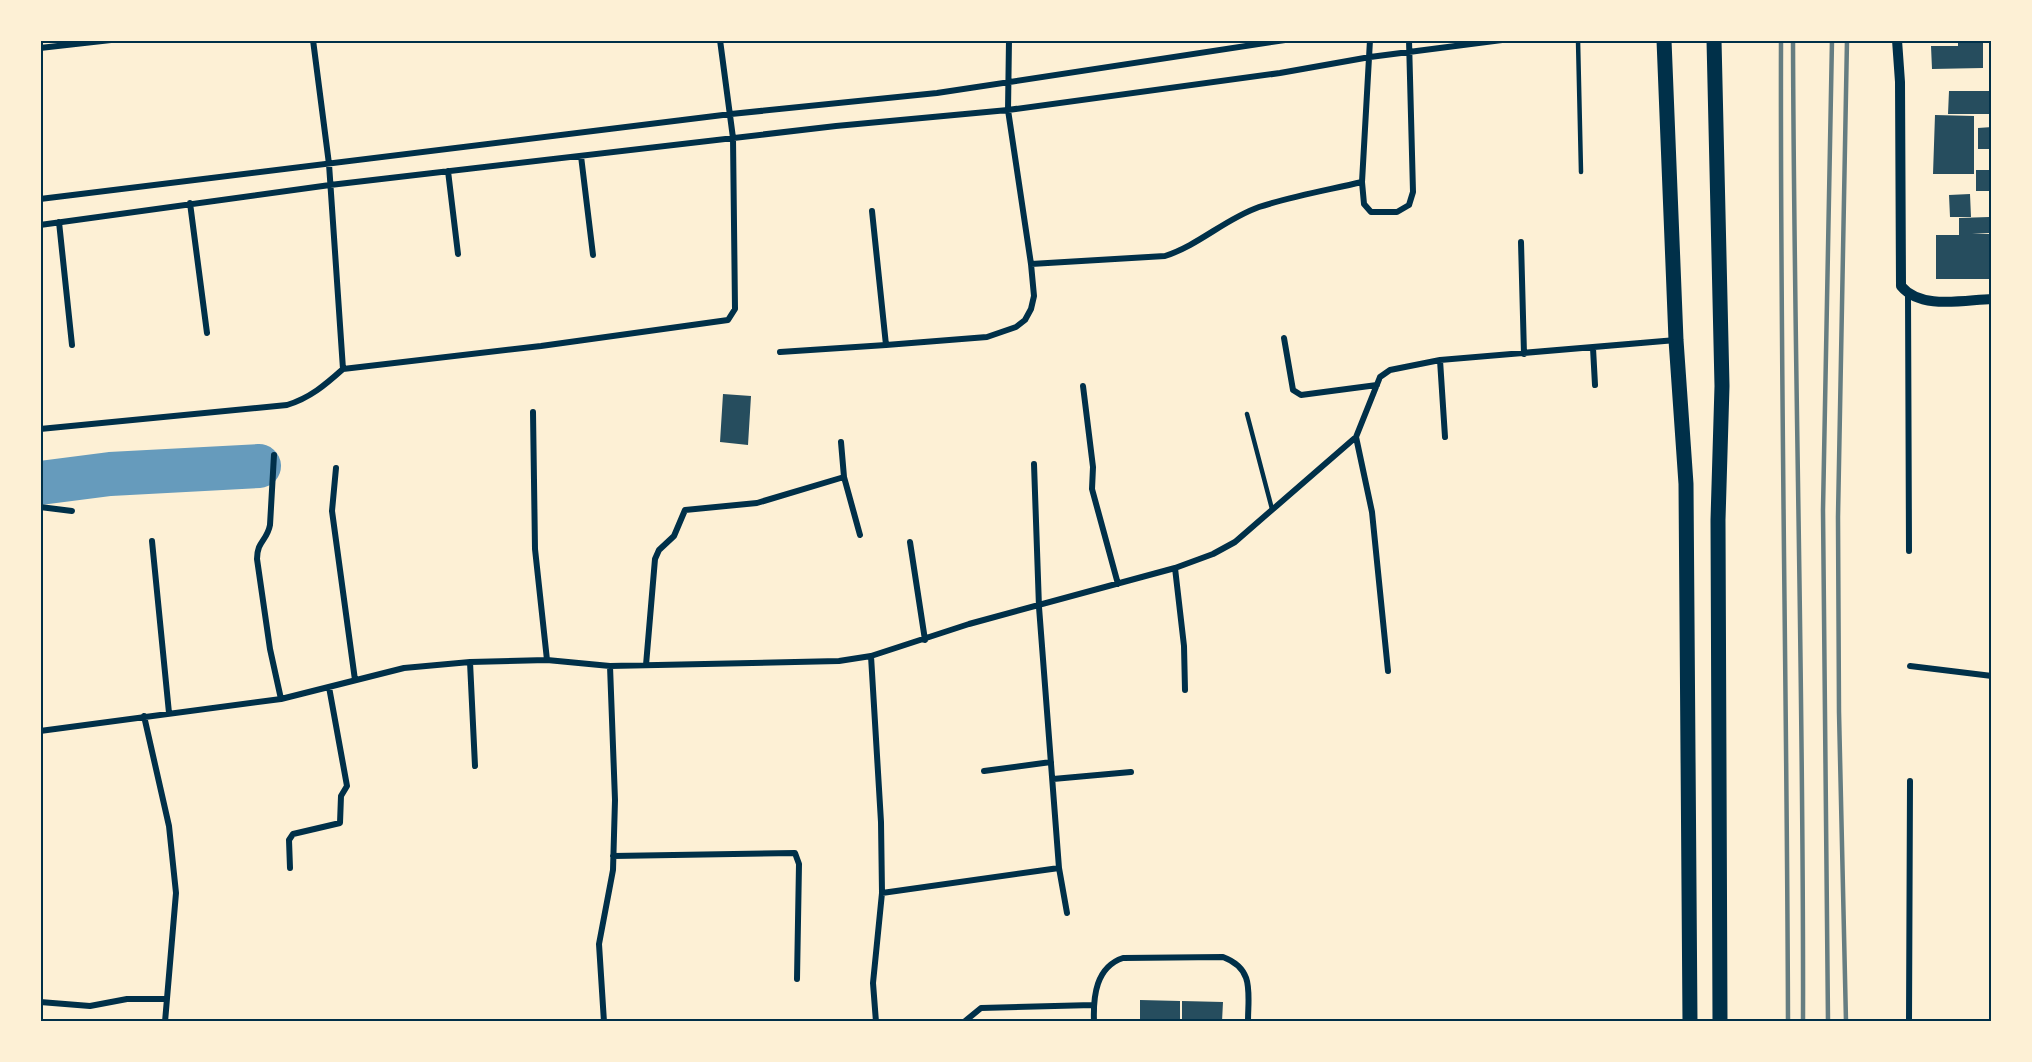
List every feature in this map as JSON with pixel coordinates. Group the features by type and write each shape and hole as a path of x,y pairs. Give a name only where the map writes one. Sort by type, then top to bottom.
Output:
{"main road":[{"path":"1664,40 1676,340 1686,484 1690,1022"},
{"path":"1714,40 1722,386 1718,555 1720,1022"}],"street":[{"path":"40,48 111,40"},
{"path":"313,40 330,185 343,369"},
{"path":"40,429 287,405 304,400 317,392 343,369 552,345 728,320 735,309 733,138 720,40"},
{"path":"780,352 969,340 1016,327 1024,320 1031,309 1034,296 1008,110 1009,40"},
{"path":"40,199 730,114 938,93 1285,40"},
{"path":"1370,40 1362,182 1364,204 1371,212 1396,212 1409,205 1413,192 1409,40"},
{"path":"40,225 330,185 733,138 1008,110 1502,40"},
{"path":"1897,40 1900,82 1901,286 1908,294 1925,301 1992,299"},
{"path":"581,156 593,255"},
{"path":"448,171 458,254"},
{"path":"1031,264 1165,256 1185,249 1236,217 1258,207 1362,182"},
{"path":"190,203 207,333"},
{"path":"872,211 886,345"},
{"path":"59,222 72,345"},
{"path":"1521,242 1524,354"},
{"path":"1908,294 1909,551"},
{"path":"1284,338 1293,390 1301,395 1377,385"},
{"path":"40,731 281,699 404,668 470,662 547,660 610,666 839,661 871,656 969,624 1039,607 1175,568 1213,554 1235,542 1356,437 1380,377 1390,370 1440,360 1676,340"},
{"path":"1593,348 1595,386"},
{"path":"1440,360 1445,437"},
{"path":"1083,386 1093,467 1092,489 1118,584"},
{"path":"533,411 535,549 547,660"},
{"path":"1356,437 1372,512 1388,671"},
{"path":"840,442 844,477 860,535"},
{"path":"274,456 270,525 268,534 257,547 257,559 270,648 281,699"},
{"path":"1034,464 1039,607 1059,868 1067,913"},
{"path":"336,468 332,511 355,680"},
{"path":"646,665 655,560 659,550 674,536 682,516 690,509 758,502 844,477"},
{"path":"40,507 72,511"},
{"path":"152,541 169,713"},
{"path":"910,542 925,640"},
{"path":"1175,568 1184,646 1185,690"},
{"path":"871,656 881,822 882,893 873,983 876,1022"},
{"path":"470,662 475,766"},
{"path":"603,1022 599,944 609,896 615,800 610,666"},
{"path":"1910,666 1992,676"},
{"path":"290,868 289,840 293,834 340,823 341,796 347,786 329,687"},
{"path":"144,716 169,826 176,893 165,999 165,1022"},
{"path":"984,771 1052,762"},
{"path":"1053,779 1131,772"},
{"path":"1909,1022 1910,781"},
{"path":"613,856 795,853 799,864 797,980"},
{"path":"882,893 1059,868"},
{"path":"1094,1022 1093,1005 1103,971 1118,960 1223,957 1237,962 1245,972 1248,986 1248,1022"},
{"path":"40,1002 90,1006 127,999 165,999"},
{"path":"964,1022 981,1008 1093,1005"}],"lane":[{"path":"1578,40 1581,172"},
{"path":"1247,414 1272,509"}],"building":[{"path":"1958,40 1983,40 1983,68 1932,69 1931,46 1958,46"},
{"path":"1949,91 1992,91 1992,114 1948,114"},
{"path":"1935,115 1974,116 1974,174 1933,174"},
{"path":"1992,127 1992,149 1978,149 1978,128"},
{"path":"1976,170 1992,170 1992,191 1976,191"},
{"path":"1970,194 1971,217 1950,217 1949,195"},
{"path":"1989,217 1989,233 1972,234 1992,234 1992,279 1936,279 1936,235 1959,235 1959,218"},
{"path":"723,394 751,396 748,445 720,442"},
{"path":"1140,1000 1180,1001 1180,1021 1140,1021"},
{"path":"1182,1001 1223,1002 1222,1022 1182,1021"}],"waterway":[{"path":"40,483 110,474 259,466"}],"railway":[{"path":"1781,40 1788,1022"},
{"path":"1793,40 1803,1022"},
{"path":"1828,1022 1823,510 1832,40"},
{"path":"1846,1022 1839,712 1838,517 1847,40"}]}
